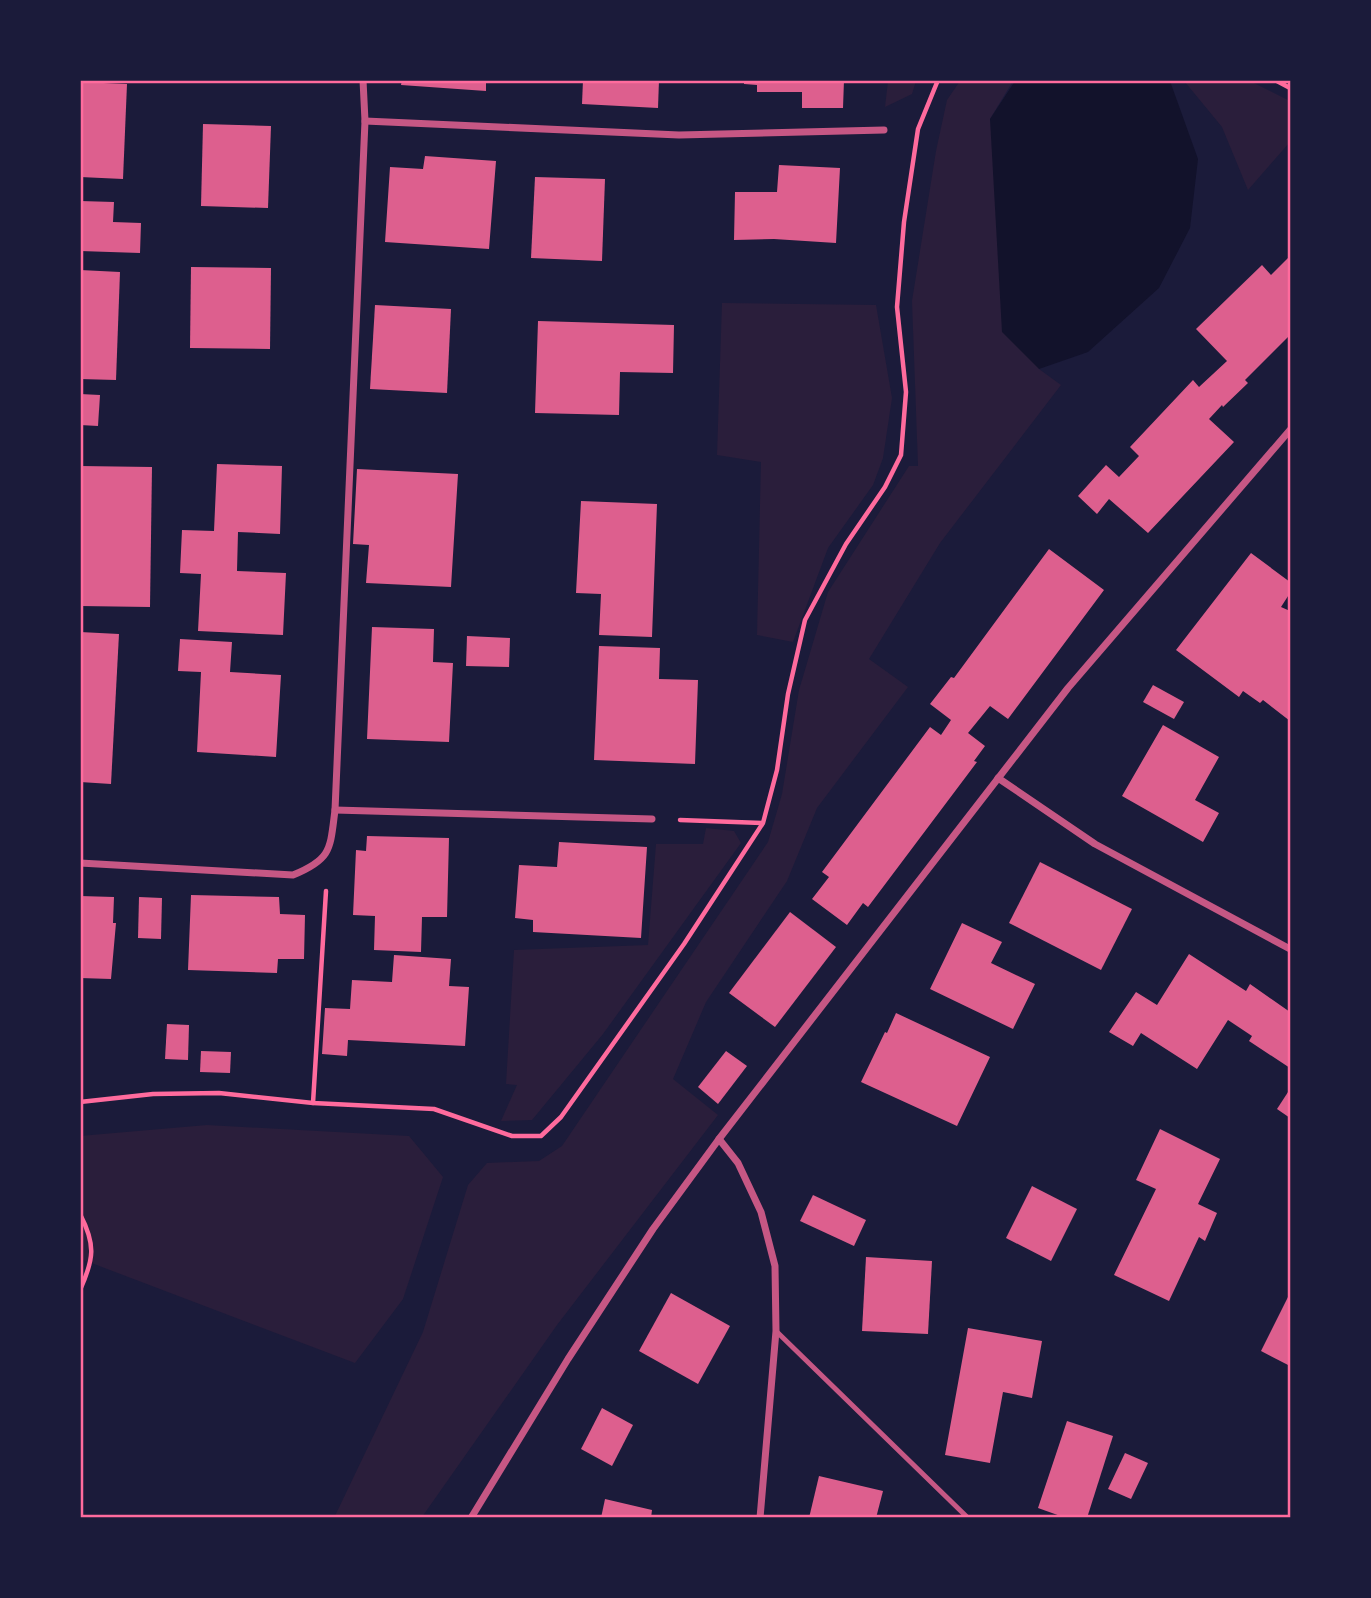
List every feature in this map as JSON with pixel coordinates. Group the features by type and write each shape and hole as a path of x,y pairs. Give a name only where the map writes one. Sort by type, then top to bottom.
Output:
{"street":[{"path":"80,863 293,875 316,866 331,846 335,810 365,121 363,80"},
{"path":"365,121 679,135 884,130"},
{"path":"471,1517 568,1359 646,1240 719,1139 1068,688 1290,430"},
{"path":"998,778 1095,844 1290,949"},
{"path":"335,810 652,819"},
{"path":"719,1139 738,1163 761,1212 775,1266 776,1331 760,1517"}],"lane":[{"path":"776,1331 968,1517"}],"path":[{"path":"80,1102 194,1092 313,1103 434,1109 512,1136 541,1136 561,1117 661,977 763,823 777,770 788,694 806,620 846,544 886,487 901,455 906,392 897,307 904,222 918,129 938,80"},
{"path":"1275,80 1290,88"},
{"path":"652,819 763,823"},
{"path":"313,1103 327,894 323,878 316,866"},
{"path":"80,1214 90,1233 93,1251 89,1270 80,1290"}],"shaded area":[{"path":"888,80 916,81 912,94 885,107"},
{"path":"960,81 1013,81 990,119 1039,369 1061,385 940,543 869,659 908,687 817,808 787,881 706,1002 673,1079 718,1115 557,1325 422,1517 334,1518 423,1332 468,1185 487,1163 539,1161 562,1146 768,842 782,794 799,690 828,592 909,466 918,466 912,301 947,100"},
{"path":"1015,81 1170,81 1198,159 1190,228 1159,288 1088,352 1039,369 1002,332 990,119"},
{"path":"1178,81 1250,81 1290,101 1290,142 1248,190 1222,127 1185,82"},
{"path":"722,303 876,305 892,398 883,458 873,485 828,548 793,642 757,635 761,462 717,455"},
{"path":"706,828 734,831 741,843 603,1034 532,1120 501,1121 517,1085 506,1084 514,950 648,945 656,844 703,844"},
{"path":"207,1125 409,1136 443,1177 403,1299 355,1363 81,1259 80,1136"}],"building":[{"path":"402,80 486,80 486,91 401,85"},
{"path":"583,80 659,80 658,108 582,104"},
{"path":"744,80 844,80 843,108 802,108 802,92 757,92 757,85 744,84"},
{"path":"80,82 127,84 123,179 80,177"},
{"path":"203,124 271,126 268,208 201,206"},
{"path":"425,156 496,161 489,249 385,242 390,167 423,169"},
{"path":"779,165 840,168 836,243 774,239 734,240 735,192 777,192"},
{"path":"535,177 605,179 602,261 531,258"},
{"path":"80,201 114,202 113,222 141,223 140,253 80,251"},
{"path":"1290,256 1290,335 1245,380 1248,383 1209,419 1234,442 1148,533 1109,499 1097,514 1078,496 1106,465 1119,477 1139,456 1130,447 1193,380 1199,387 1227,361 1196,329 1262,265 1271,275"},
{"path":"191,267 271,268 270,349 190,348"},
{"path":"80,270 120,272 116,380 80,379"},
{"path":"375,305 451,309 447,393 370,389"},
{"path":"538,321 674,325 673,373 620,372 619,415 535,413"},
{"path":"80,394 100,395 98,426 80,425"},
{"path":"217,464 282,466 280,534 238,532 237,571 286,573 283,635 198,631 201,574 180,573 182,530 214,531"},
{"path":"80,466 152,467 150,607 80,606"},
{"path":"357,469 458,474 451,587 366,583 369,545 353,544"},
{"path":"581,501 657,504 652,637 599,635 601,594 576,593"},
{"path":"1049,549 1104,590 1008,719 990,706 968,733 985,746 974,761 977,762 868,907 863,903 847,925 812,899 829,877 822,872 930,727 941,735 951,720 930,704 951,677 954,678"},
{"path":"1251,553 1290,582 1290,593 1281,607 1290,611 1290,721 1263,700 1260,703 1243,691 1239,697 1176,650"},
{"path":"372,627 434,629 433,662 453,663 449,742 367,739"},
{"path":"80,632 119,634 111,784 80,782"},
{"path":"467,636 510,638 509,667 466,666"},
{"path":"180,639 232,642 230,672 281,675 276,757 197,752 201,672 178,671"},
{"path":"599,646 660,648 659,679 698,680 695,764 594,760"},
{"path":"1153,685 1184,702 1174,719 1143,702"},
{"path":"1163,725 1219,757 1195,800 1219,813 1203,842 1122,796"},
{"path":"367,836 449,838 447,917 422,917 421,952 374,950 375,916 353,915 356,850 366,851"},
{"path":"559,842 647,847 641,938 533,932 533,920 515,918 519,865 557,867"},
{"path":"1040,862 1132,909 1101,970 1009,923"},
{"path":"191,895 279,897 280,914 305,915 304,959 278,959 277,973 188,970"},
{"path":"80,896 114,897 113,923 116,923 111,979 80,978"},
{"path":"139,897 162,898 161,939 138,938"},
{"path":"790,912 836,947 775,1027 729,993"},
{"path":"962,923 1002,942 991,963 1035,984 1013,1029 930,989"},
{"path":"1189,954 1246,991 1250,984 1290,1012 1290,1068 1249,1041 1252,1036 1228,1020 1197,1069 1141,1033 1133,1046 1109,1032 1136,992 1157,1005"},
{"path":"394,955 451,959 449,986 469,987 465,1046 348,1040 347,1056 322,1054 325,1008 350,1009 352,980 392,982"},
{"path":"896,1013 990,1057 957,1126 861,1082"},
{"path":"167,1024 189,1025 188,1060 165,1059"},
{"path":"201,1051 231,1052 230,1073 200,1072"},
{"path":"726,1051 747,1066 718,1104 698,1087"},
{"path":"1290,1089 1290,1118 1277,1109"},
{"path":"1160,1129 1220,1159 1198,1204 1217,1213 1205,1241 1199,1237 1169,1301 1114,1275 1156,1189 1136,1180"},
{"path":"1032,1186 1077,1209 1051,1261 1006,1238"},
{"path":"813,1195 866,1220 854,1246 800,1221"},
{"path":"866,1257 932,1261 928,1334 862,1331"},
{"path":"671,1293 730,1326 698,1384 639,1351"},
{"path":"1290,1293 1290,1366 1261,1351"},
{"path":"968,1328 1042,1341 1032,1398 1003,1392 990,1463 945,1455"},
{"path":"602,1408 633,1425 612,1466 581,1449"},
{"path":"1067,1421 1113,1436 1087,1518 1066,1518 1038,1508"},
{"path":"1125,1453 1148,1463 1131,1499 1108,1489"},
{"path":"819,1476 883,1491 876,1518 809,1518"},
{"path":"605,1499 652,1510 651,1518 601,1518"}]}
